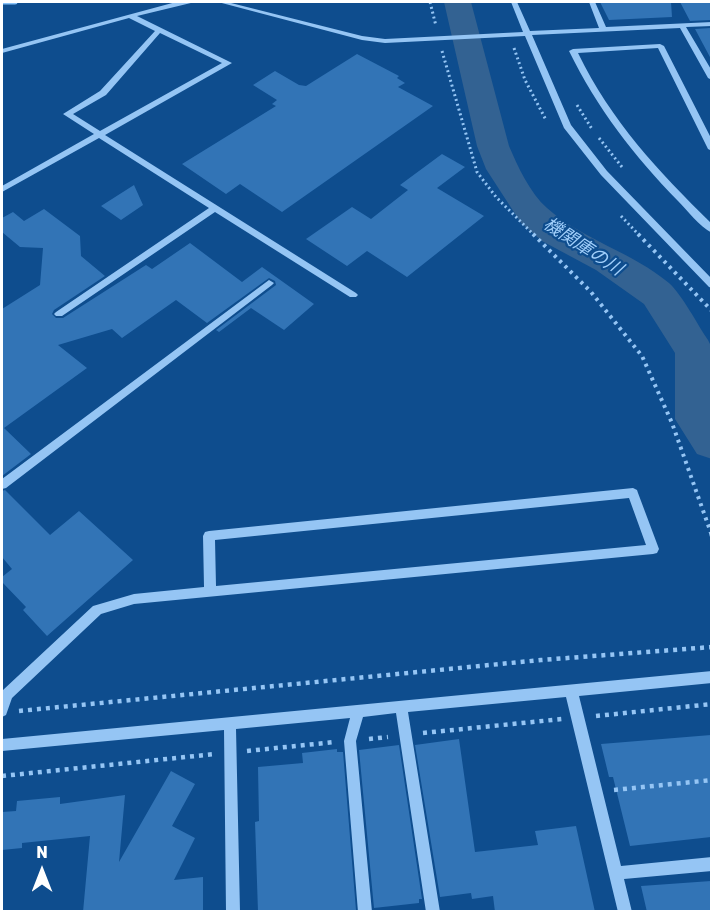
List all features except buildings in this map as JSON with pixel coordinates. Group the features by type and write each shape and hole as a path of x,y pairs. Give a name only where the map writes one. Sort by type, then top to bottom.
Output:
{"street":[{"path":"2,51 130,16 192,2"},
{"path":"221,2 362,38 385,40 448,39 711,24"},
{"path":"514,2 567,126 604,173 711,285"},
{"path":"592,2 604,30"},
{"path":"2,189 228,63 130,16"},
{"path":"682,26 711,78"},
{"path":"630,28 639,47"},
{"path":"159,30 103,93 67,114 102,134 353,295"},
{"path":"588,30 596,50"},
{"path":"711,149 660,46 573,51 602,107 635,150 711,230"},
{"path":"59,314 216,207"},
{"path":"2,485 269,283"},
{"path":"7,711 7,694 97,610 134,599 652,549 633,493 209,536 210,590"},
{"path":"2,745 711,677"},
{"path":"571,690 625,912"},
{"path":"401,706 433,912"},
{"path":"359,710 350,741 365,912"},
{"path":"230,723 233,912"},
{"path":"615,873 711,864"}],"path":[{"path":"430,2 438,39 477,172 496,196 591,292 642,356 672,423 711,536"},
{"path":"7,711 541,660 711,647"},
{"path":"596,792 711,780"}],"waterway":[{"path":"2,2 15,2"},
{"name":"機関庫の川","path":"457,2 493,146 502,169 533,215 554,232 609,261 657,294 694,351 695,419 712,442"}]}
